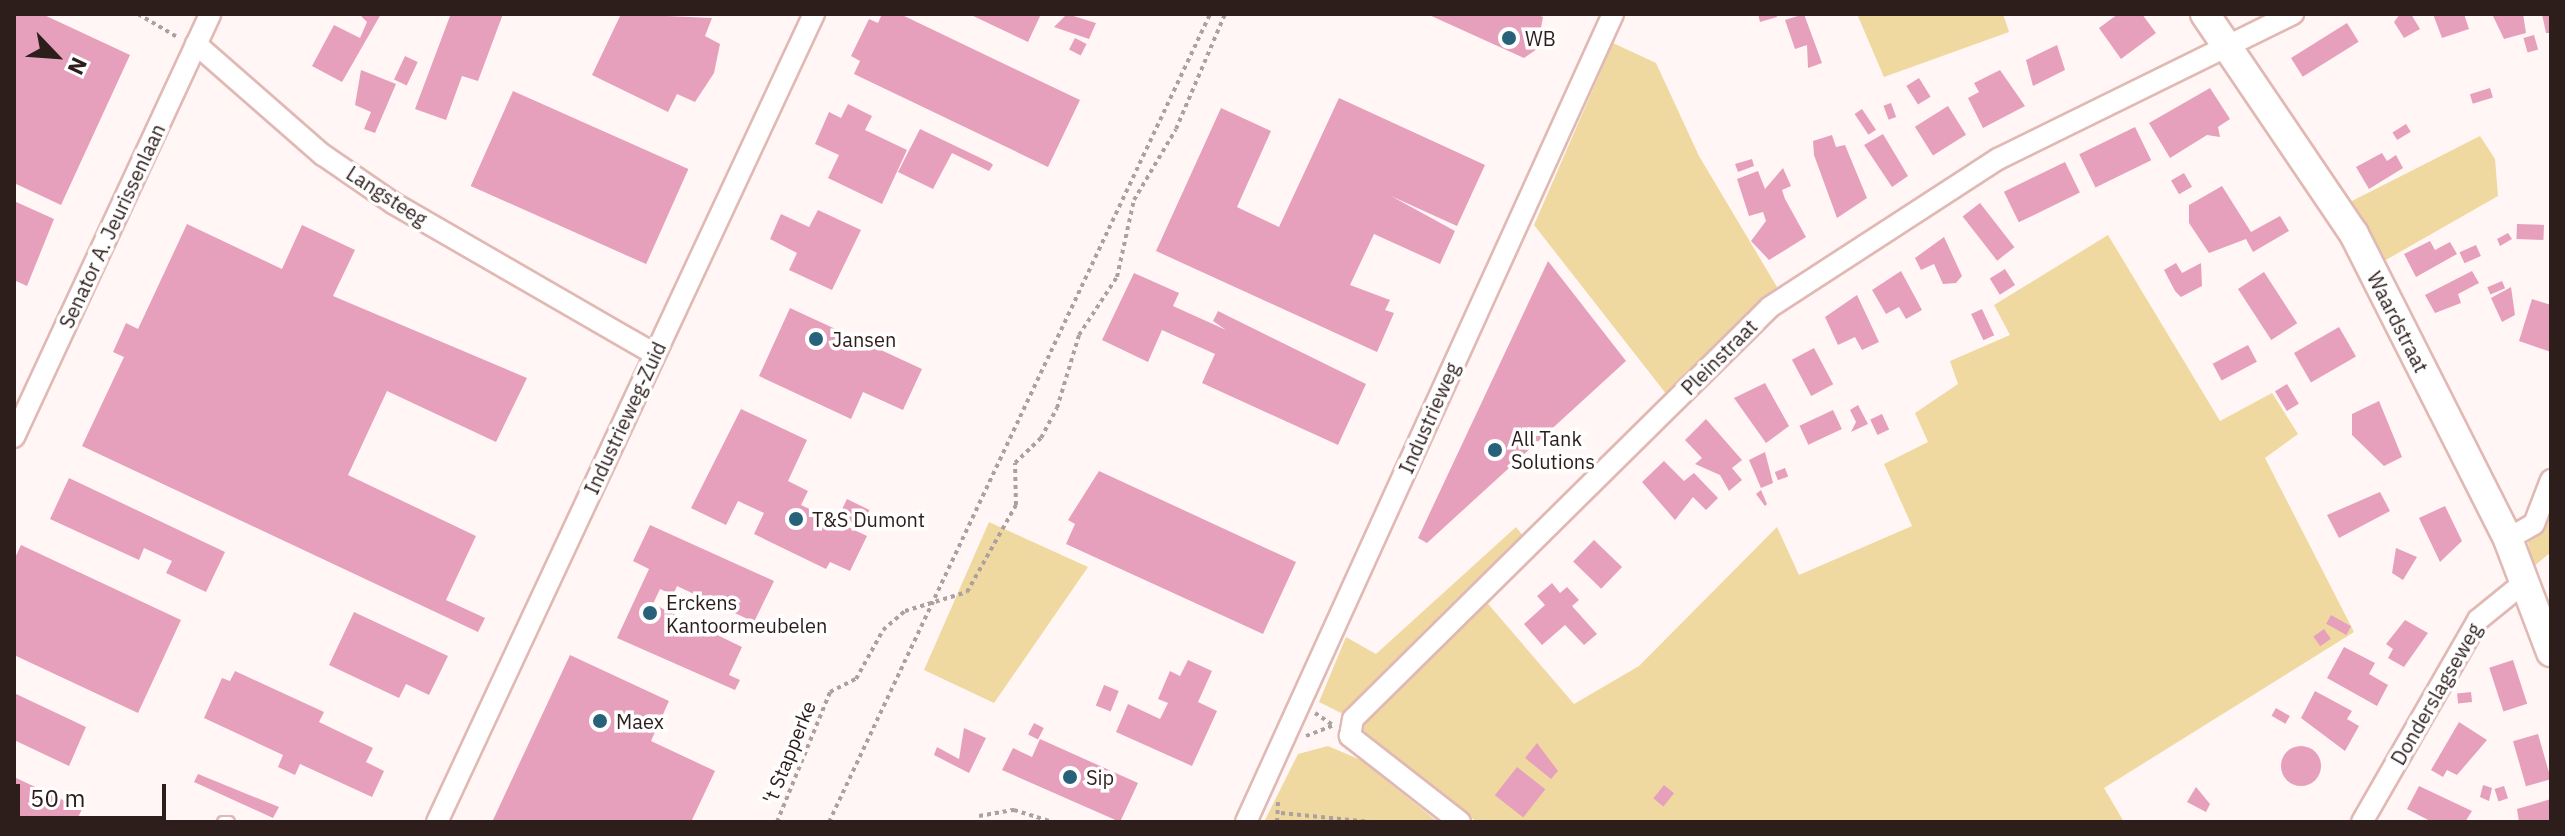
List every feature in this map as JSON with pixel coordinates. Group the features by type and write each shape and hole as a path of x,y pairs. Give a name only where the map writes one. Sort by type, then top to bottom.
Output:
{"street":[{"name":"Senator A. Jeurissenlaan","path":"14,437 210,14"},
{"name":"Industrieweg-Zuid","path":"437,822 814,14"},
{"name":"Industrieweg","path":"1246,822 1613,14"},
{"name":"Waardstraat","path":"2205,14 2354,234 2508,539 2551,652"},
{"name":"Pleinstraat","path":"1346,727 1770,307 1998,159 2293,14"},
{"name":"Langsteeg","path":"196,44 323,155 393,203 655,354"},
{"path":"2508,539 2534,524 2551,480"},
{"name":"Donderslagseweg","path":"2362,822 2478,620 2526,581"},
{"path":"1346,727 1460,822"}],"lane":[{"path":"223,822 229,822"}],"path":[{"path":"138,14 196,44"},
{"path":"829,822 1210,14"},
{"name":"'t Stapperke","path":"777,822 830,692 856,679 883,630 932,603 967,592 1016,505 1015,463 1041,438 1057,408 1079,335 1117,277 1134,200 1176,129 1225,14"},
{"path":"1300,703 1346,727"},
{"path":"1281,744 1346,727"},
{"path":"979,816 1014,810 1053,822"},
{"path":"1277,822 1281,813 1371,822"}],"shaded area":[{"path":"1857,14 2003,14 2009,32 1884,77"},
{"path":"1613,43 1656,63 1699,156 1777,287 1667,395 1534,225"},
{"path":"2480,136 2495,159 2498,196 2377,265 2346,204"},
{"path":"2108,235 2220,421 2272,393 2298,434 2265,458 2354,632 2104,788 2124,822 1477,822 1363,734 1362,724 1483,598 1574,704 1639,666 1777,527 1799,575 1912,526 1884,464 1928,442 1915,413 1958,384 1950,361 2010,335 1994,305"},
{"path":"2551,499 2551,552 2532,568 2528,543"},
{"path":"989,522 1088,567 994,703 924,670"},
{"path":"1516,527 1524,537 1351,707 1341,713 1319,702 1346,637 1376,654"},
{"path":"1328,746 1361,760 1438,822 1264,822 1298,754"}],"building":[{"path":"14,14 42,14 130,55 61,205 14,183"},
{"path":"359,14 381,14 342,82 312,66 334,25 360,38 367,22"},
{"path":"445,14 503,14 478,81 462,76 446,120 415,109 450,16"},
{"path":"621,14 712,18 705,36 720,44 714,73 695,102 677,94 668,112 592,75"},
{"path":"882,14 900,14 1080,100 1048,167 854,74 860,61 851,56 869,19 878,23"},
{"path":"969,14 1041,14 1028,42"},
{"path":"1067,14 1096,23 1089,39 1054,27"},
{"name":"WB","path":"1427,14 1536,14 1543,17 1537,49 1524,58"},
{"path":"1758,14 1776,14 1777,17 1760,22"},
{"path":"1804,14 1822,63 1808,68 1807,45 1795,49 1785,20"},
{"path":"2118,14 2142,14 2156,33 2121,59 2099,28"},
{"path":"2400,14 2411,14 2420,29 2404,38 2394,22"},
{"path":"2433,14 2464,14 2469,29 2442,38"},
{"path":"2492,14 2523,14 2526,33 2504,39"},
{"path":"2542,14 2551,14 2551,33 2546,33"},
{"path":"2347,23 2359,42 2303,77 2291,58"},
{"path":"2534,35 2538,49 2528,52 2523,38"},
{"path":"1075,38 1087,44 1081,55 1069,50"},
{"path":"2057,45 2065,70 2033,86 2026,60"},
{"path":"405,56 418,62 407,85 394,80"},
{"path":"361,70 396,84 375,133 364,129 371,112 355,105"},
{"path":"2000,70 2025,106 1983,128 1968,98 1979,92 1974,83"},
{"path":"1919,78 1931,97 1918,105 1906,86"},
{"path":"2210,88 2230,119 2218,127 2220,137 2207,135 2170,158 2149,123"},
{"path":"2490,88 2493,98 2473,104 2470,94"},
{"path":"513,91 688,169 646,264 471,186"},
{"path":"1339,98 1485,165 1457,226 1391,196 1455,231 1440,264 1374,234 1350,285 1390,300 1385,310 1394,313 1377,352 1156,251 1221,108 1271,131 1237,207 1279,227"},
{"path":"1891,103 1896,117 1889,120 1883,106"},
{"path":"848,104 872,116 865,130 907,150 882,204 828,178 839,155 815,144 829,112 841,118"},
{"path":"1948,106 1966,135 1933,156 1915,127"},
{"path":"1862,109 1876,130 1869,135 1855,114"},
{"path":"2406,124 2411,132 2397,140 2392,132"},
{"path":"2135,127 2151,160 2095,187 2079,154"},
{"path":"920,129 993,165 989,171 952,153 933,189 898,172"},
{"path":"1883,134 1908,176 1892,187 1864,145"},
{"path":"1832,135 1836,147 1845,145 1867,198 1837,218 1814,155 1813,141"},
{"path":"2382,153 2387,161 2396,155 2403,168 2369,189 2356,167"},
{"path":"1752,159 1754,166 1738,172 1735,164"},
{"path":"2065,162 2080,193 2019,222 2004,192"},
{"path":"1783,168 1791,186 1782,190 1785,199 1806,237 1769,260 1751,241 1766,221 1763,212 1749,216 1737,179 1758,171 1765,189"},
{"path":"2184,173 2192,187 2179,194 2171,180"},
{"path":"2222,186 2251,232 2280,216 2289,231 2253,252 2246,239 2209,253 2189,223 2189,205"},
{"path":"14,201 54,219 27,286 14,280"},
{"path":"1980,203 2014,247 1997,261 1963,217"},
{"path":"818,210 861,230 832,290 789,270 797,253 770,239 781,214 809,227"},
{"path":"187,224 282,269 302,225 355,250 333,296 527,378 496,442 387,391 348,475 476,536 446,600 485,618 478,632 82,446 124,357 113,352 126,323 138,329"},
{"path":"2517,224 2544,225 2543,240 2516,239"},
{"path":"2508,233 2512,239 2500,246 2497,239"},
{"path":"1944,237 1962,276 1956,283 1943,284 1934,264 1921,270 1915,258"},
{"path":"2430,241 2435,250 2450,242 2457,254 2416,277 2404,254"},
{"path":"2476,245 2481,256 2464,263 2460,252"},
{"name":"All Tank Solutions","path":"1548,261 1626,361 1427,543 1418,538"},
{"path":"2176,263 2182,273 2201,263 2202,286 2181,297 2164,270"},
{"path":"2005,269 2015,285 2000,295 1990,279"},
{"path":"1901,271 1922,310 1906,319 1899,307 1886,314 1872,290"},
{"path":"2472,271 2479,283 2458,294 2461,303 2435,313 2425,295"},
{"path":"2264,272 2297,323 2271,340 2238,289"},
{"path":"1134,273 1179,293 1173,306 1226,330 1213,321 1218,311 1366,384 1338,445 1202,383 1215,354 1162,330 1148,362 1102,340"},
{"path":"2502,281 2505,288 2490,295 2487,287"},
{"path":"2511,287 2515,315 2502,322 2491,298"},
{"path":"1857,295 1879,342 1862,350 1855,337 1838,345 1825,317"},
{"path":"2532,299 2551,305 2551,352 2519,341"},
{"name":"Jansen","path":"790,308 922,369 903,410 863,392 851,419 759,376"},
{"path":"1982,309 1994,335 1983,340 1971,314"},
{"path":"2339,327 2356,356 2311,382 2294,353"},
{"path":"2248,345 2257,362 2222,381 2213,364"},
{"path":"1814,348 1833,384 1811,396 1792,360"},
{"path":"1765,383 1789,426 1766,443 1734,398"},
{"path":"2287,384 2299,404 2287,411 2275,391"},
{"path":"2379,401 2402,457 2384,466 2352,435 2352,414"},
{"path":"1858,405 1868,424 1851,432 1856,422 1850,410"},
{"path":"741,409 807,440 788,481 808,491 801,505 867,536 850,571 830,562 826,569 754,534 764,513 738,501 726,525 691,508"},
{"path":"1833,410 1842,429 1808,445 1799,426"},
{"path":"1882,414 1889,429 1877,435 1870,419"},
{"path":"1706,419 1742,460 1732,468 1742,480 1729,491 1720,475 1695,464 1702,458 1685,440"},
{"path":"1765,452 1773,483 1761,488 1749,460"},
{"path":"1664,461 1684,481 1694,473 1718,498 1706,510 1693,497 1675,520 1642,482"},
{"path":"1785,468 1788,476 1778,480 1775,472"},
{"path":"1099,471 1296,562 1263,634 1066,544 1075,524 1068,520"},
{"path":"69,478 225,552 206,592 166,573 172,561 144,548 139,560 50,519"},
{"path":"1761,490 1767,504 1765,506 1756,494"},
{"path":"2380,492 2390,511 2339,538 2327,515"},
{"path":"847,499 869,510 861,527 839,516"},
{"path":"2445,506 2462,541 2440,562 2419,518"},
{"name":"Erckens Kantoormeubelen","path":"650,525 774,581 754,622 677,586 673,595 660,589 653,604 742,647 729,675 740,680 735,690 617,638 649,569 633,561"},
{"path":"1594,540 1622,567 1601,589 1573,562"},
{"path":"21,545 181,620 138,713 14,655 14,560"},
{"path":"2396,548 2417,557 2403,580 2392,573"},
{"path":"1552,583 1560,593 1567,587 1579,600 1572,606 1597,634 1584,645 1565,625 1542,645 1524,624 1545,605 1537,596"},
{"path":"354,612 448,656 429,695 406,684 399,698 329,665"},
{"path":"2331,615 2351,626 2346,635 2326,624"},
{"path":"2405,620 2428,633 2404,667 2388,658 2393,649 2386,644"},
{"path":"2324,629 2331,639 2320,646 2313,636"},
{"path":"2344,647 2375,663 2369,674 2388,685 2377,706 2327,678"},
{"name":"Maex","path":"570,655 669,701 651,741 715,771 691,822 492,822"},
{"path":"1188,660 1212,671 1198,702 1217,711 1192,766 1116,732 1128,704 1160,719 1168,703 1158,699 1170,671 1180,676"},
{"path":"2513,660 2527,704 2503,711 2489,668"},
{"path":"235,671 324,712 319,722 373,748 366,762 384,771 372,797 300,764 295,775 278,767 283,755 204,718 222,678 230,681"},
{"path":"1104,685 1119,691 1111,711 1096,705"},
{"path":"2315,691 2352,711 2347,719 2359,726 2345,751 2301,718"},
{"path":"2471,692 2472,702 2458,703 2457,693"},
{"path":"14,693 86,727 69,766 14,740"},
{"path":"2276,708 2290,716 2285,724 2272,716"},
{"path":"2459,722 2487,740 2457,775 2447,770 2443,777 2431,770"},
{"path":"1034,723 1044,728 1038,740 1028,735"},
{"path":"964,728 986,738 969,773 934,755 937,747 959,759"},
{"path":"2538,734 2551,779 2526,786 2513,741"},
{"name":"Sip","path":"1040,739 1138,783 1120,822 1002,770 1013,748 1032,757"},
{"path":"1537,743 1558,771 1551,779 1525,758"},
{"path":"2301,746 2315,752 2321,766 2315,780 2301,786 2287,780 2281,766 2287,752"},
{"path":"1517,767 1545,789 1523,818 1495,795"},
{"path":"198,774 279,807 273,818 194,782"},
{"path":"14,777 82,809 76,822 14,822"},
{"path":"1664,785 1674,793 1663,806 1653,798"},
{"path":"2483,785 2492,788 2489,801 2480,797"},
{"path":"2419,786 2472,811 2465,822 2432,822 2407,809"},
{"path":"2504,786 2508,798 2499,801 2494,789"},
{"path":"2196,787 2210,804 2206,812 2187,802"},
{"path":"2551,799 2551,822 2519,822 2517,809"}],"place":[{"name":"WB","path":"1509,38"},
{"name":"Jansen","path":"816,339"},
{"name":"All Tank Solutions","path":"1495,450"},
{"name":"T&S Dumont","path":"796,519"},
{"name":"Erckens Kantoormeubelen","path":"650,613"},
{"name":"Maex","path":"600,721"},
{"name":"Sip","path":"1070,777"}]}
